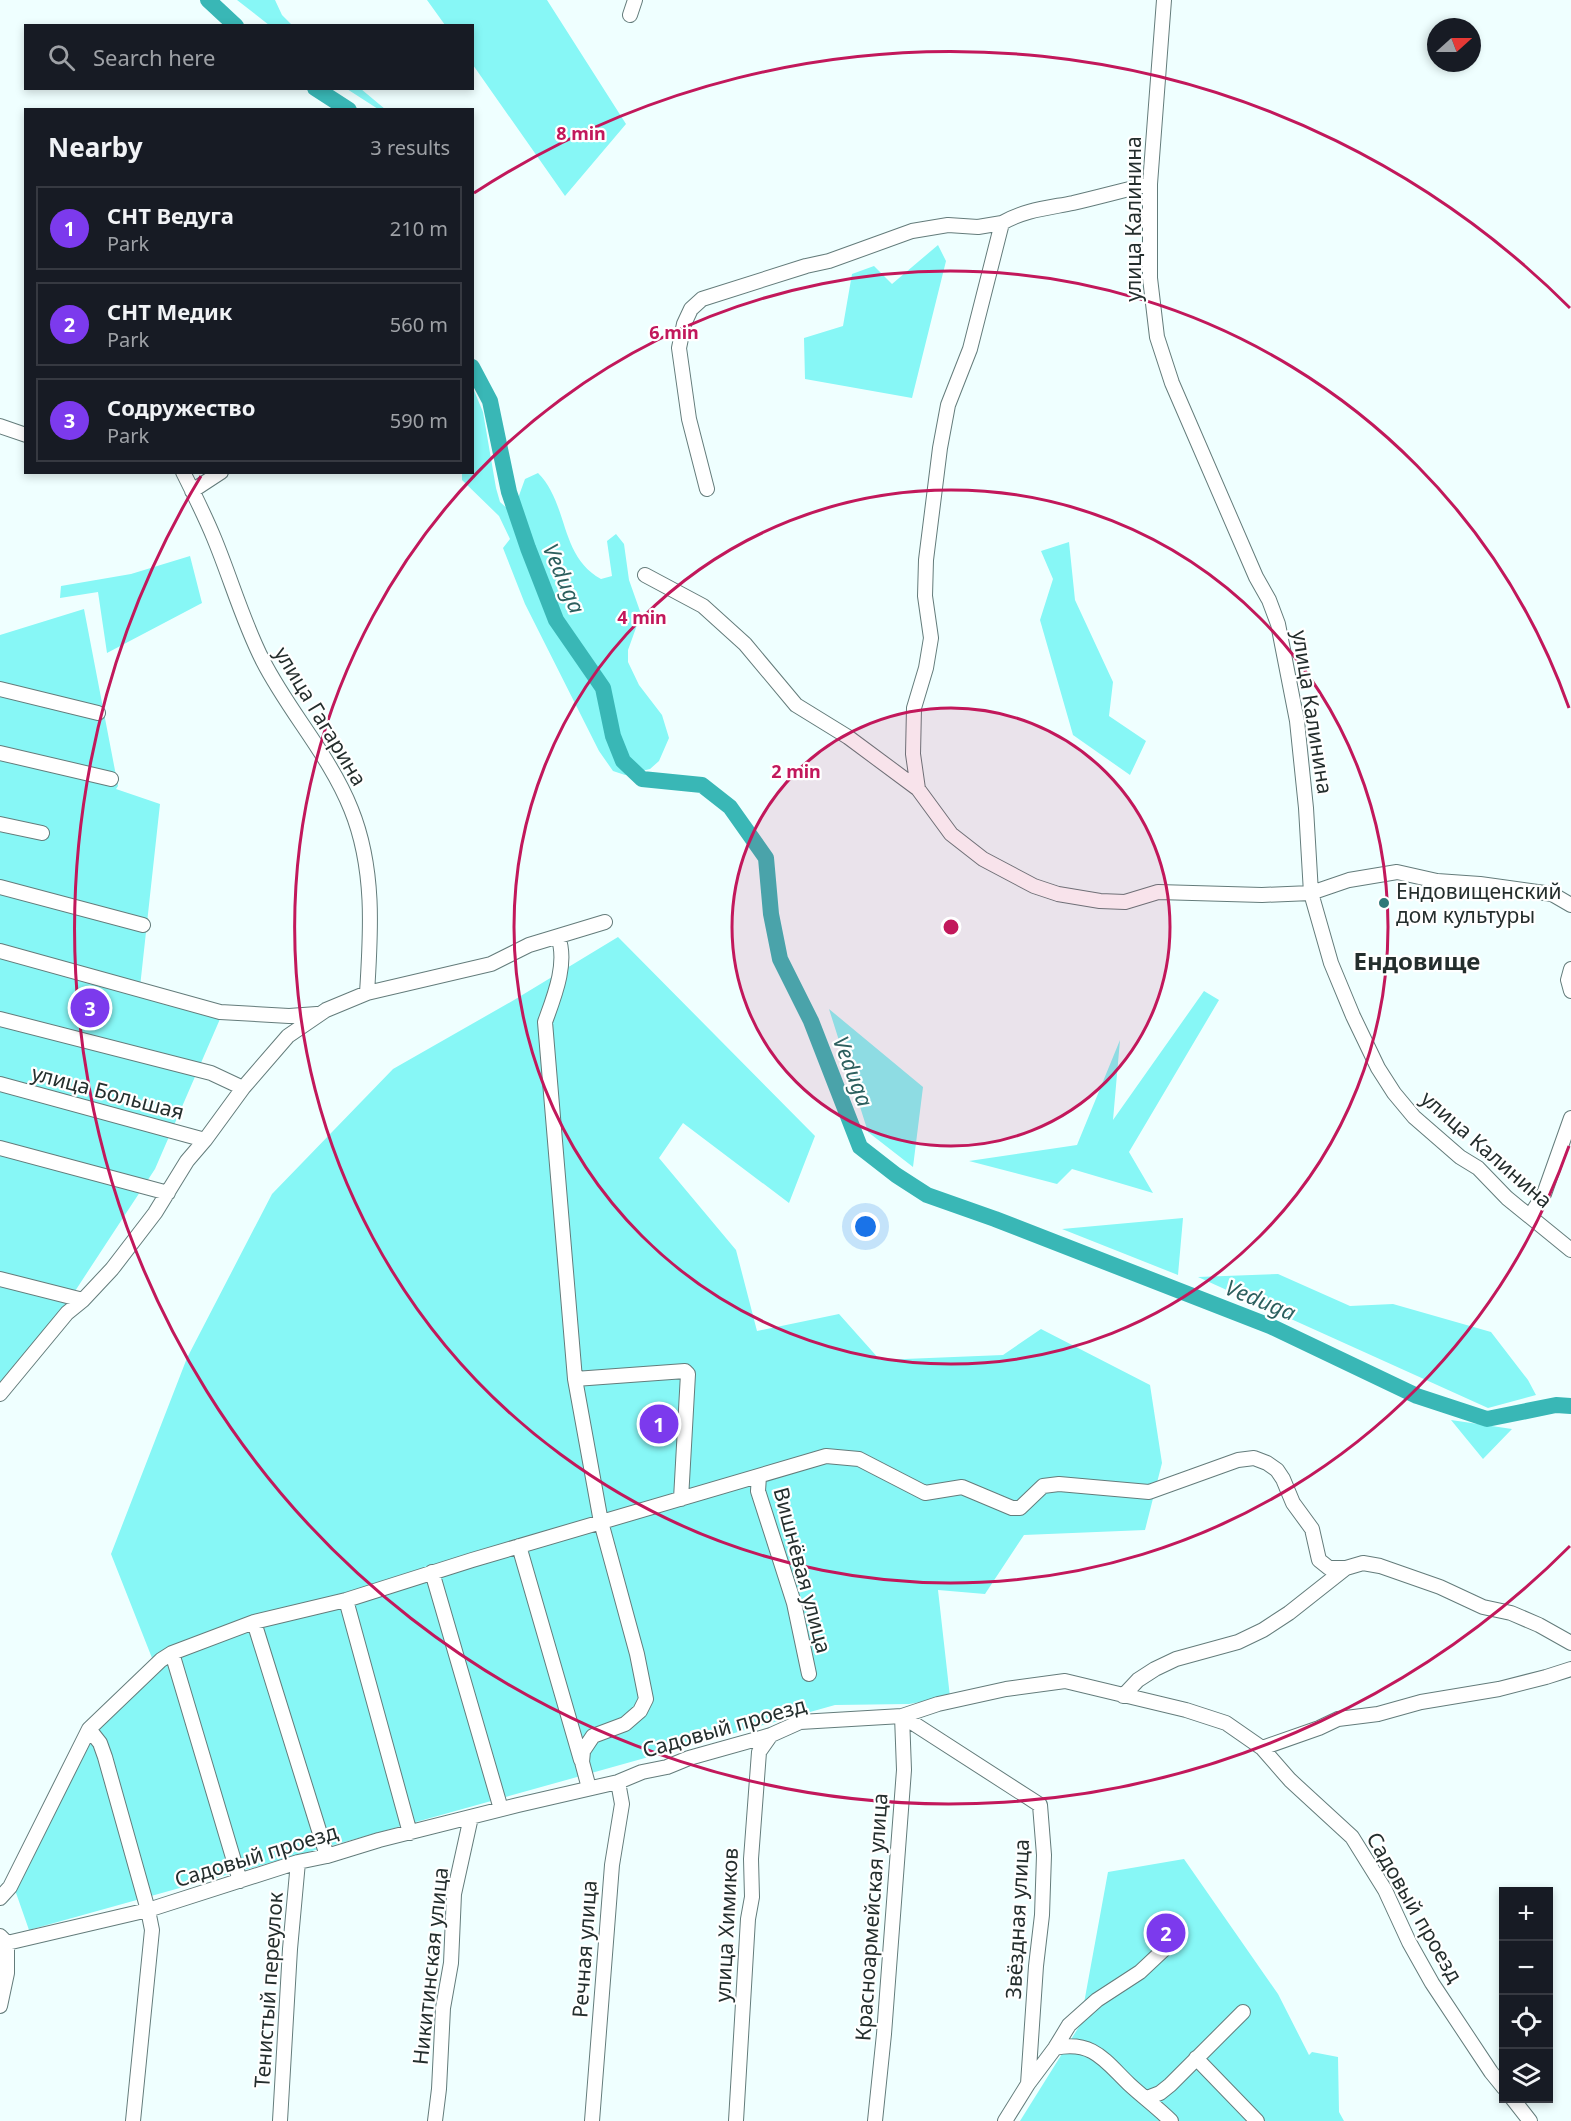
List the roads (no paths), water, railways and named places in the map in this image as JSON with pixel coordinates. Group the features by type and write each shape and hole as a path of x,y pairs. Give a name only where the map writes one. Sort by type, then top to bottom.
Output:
{"street":[{"path":"630,15 635,0"},
{"name":"улица Калинина","path":"1164,0 1150,184 1150,278 1157,337 1162,357 1278,624 1298,721 1311,893 1331,963 1378,1068 1394,1093 1414,1117 1460,1157 1478,1168 1507,1198 1571,1250"},
{"path":"706,489 689,419 679,348 684,324 691,309 702,299 806,266 829,261 912,231 948,225 978,227 1002,223 1012,217 1038,209 1150,184"},
{"path":"918,789 913,754 914,708 926,668 931,638 925,596 926,560 940,448 948,405 970,349 1002,223"},
{"path":"0,426 24,434"},
{"name":"улица Гагарина","path":"184,474 214,537 246,624 263,662 326,762 351,808 363,843 370,884 371,930 367,993"},
{"path":"192,491 217,474"},
{"path":"645,575 703,606 745,644 796,705 848,737 918,789 951,834 982,859 1034,886 1058,894 1100,901 1125,902 1158,892 1262,895 1311,893 1349,880 1397,872 1437,881 1489,885 1552,894 1571,904"},
{"path":"0,689 98,713"},
{"path":"0,753 111,779"},
{"path":"0,824 42,834"},
{"path":"0,887 143,925"},
{"path":"0,1394 68,1313 112,1269 168,1193 187,1161 206,1140 243,1088 288,1036 319,1014 367,993 491,964 529,945 605,922"},
{"path":"558,937 562,948 556,990 545,1022 575,1379 601,1522 637,1654 646,1699 640,1712 625,1724 593,1736 583,1751 582,1762"},
{"path":"0,951 220,1012 289,1016 319,1014"},
{"path":"1571,969 1568,980 1571,991"},
{"path":"0,1019 211,1073 243,1088"},
{"name":"улица Большая","path":"0,1084 206,1140"},
{"path":"1530,1216 1544,1194 1571,1118"},
{"path":"0,1148 168,1193"},
{"path":"0,1279 83,1300"},
{"path":"575,1379 685,1371 688,1374 681,1499"},
{"path":"0,1898 10,1887 89,1729 161,1660 172,1653 254,1622 345,1600 432,1572 825,1456 859,1459 925,1493 962,1487 1012,1508 1020,1508 1043,1486 1059,1484 1149,1492 1238,1460 1254,1458 1267,1463 1283,1479 1293,1503 1312,1529 1319,1560 1329,1568 1346,1568 1363,1563 1380,1566 1440,1587 1483,1607 1510,1613 1539,1625 1571,1643"},
{"name":"Вишнёвая улица","path":"759,1476 758,1491 794,1603 809,1674"},
{"path":"519,1546 588,1788"},
{"path":"1123,1696 1138,1680 1176,1659 1238,1642 1263,1630 1289,1613 1346,1568"},
{"path":"432,1572 501,1809"},
{"path":"345,1600 410,1833"},
{"path":"254,1622 327,1856"},
{"path":"172,1653 240,1881"},
{"path":"1262,1748 1338,1719 1378,1714 1421,1702 1499,1689 1571,1669"},
{"name":"Садовый проезд","path":"3,1939 148,1910 298,1862 501,1809 618,1782 642,1772 667,1767 689,1758 771,1735 800,1722 902,1716 938,1704 1006,1689 1065,1681 1186,1710 1226,1723 1262,1748 1290,1780 1352,1837 1385,1890 1409,1942 1432,1983 1499,2083"},
{"name":"Звёздная улица","path":"902,1716 1040,1805 1044,1855 1042,1915 1028,2084 1005,2121"},
{"name":"Красноармейская улица","path":"875,2121 884,2034 904,1770 902,1716"},
{"path":"89,1729 100,1743 105,1757 152,1930 133,2121"},
{"name":"улица Химиков","path":"736,2121 748,1919 752,1897 751,1859 759,1752 771,1735"},
{"name":"Речная улица","path":"592,2121 612,1865 622,1804 618,1782"},
{"name":"Никитинская улица","path":"435,2121 443,2008 451,1963 454,1894 471,1817"},
{"name":"Тенистый переулок","path":"280,2121 290,1949 298,1862"},
{"path":"0,2006 7,1973 3,1939"},
{"path":"1028,2084 1069,2025 1097,2000 1140,1972 1173,1941"},
{"path":"1147,2098 1160,2093 1243,2012"},
{"path":"1055,2048 1070,2045 1091,2049 1115,2067 1171,2121"},
{"path":"1196,2058 1257,2121"},
{"path":"1516,2103 1530,2121"}],"waterway":[{"name":"Veduga","path":"208,0 234,24"},
{"name":"Veduga","path":"318,90 346,108"},
{"name":"Veduga","path":"474,371 490,401 509,492 528,548 556,620 603,688 613,736 623,761 642,779 702,785 730,807 766,858 771,914 780,959 811,1021 860,1147 927,1195 995,1219 1270,1326 1417,1396 1487,1419 1556,1405 1571,1406"}],"place":[{"name":"Ендовищенский дом культуры","path":"1384,903"},
{"name":"Содружество","path":"90,1008"},
{"name":"СНТ Ведуга","path":"659,1424"},
{"name":"СНТ Медик","path":"1166,1933"}],"district":[{"name":"Ендовище","path":"1417,960"}]}
